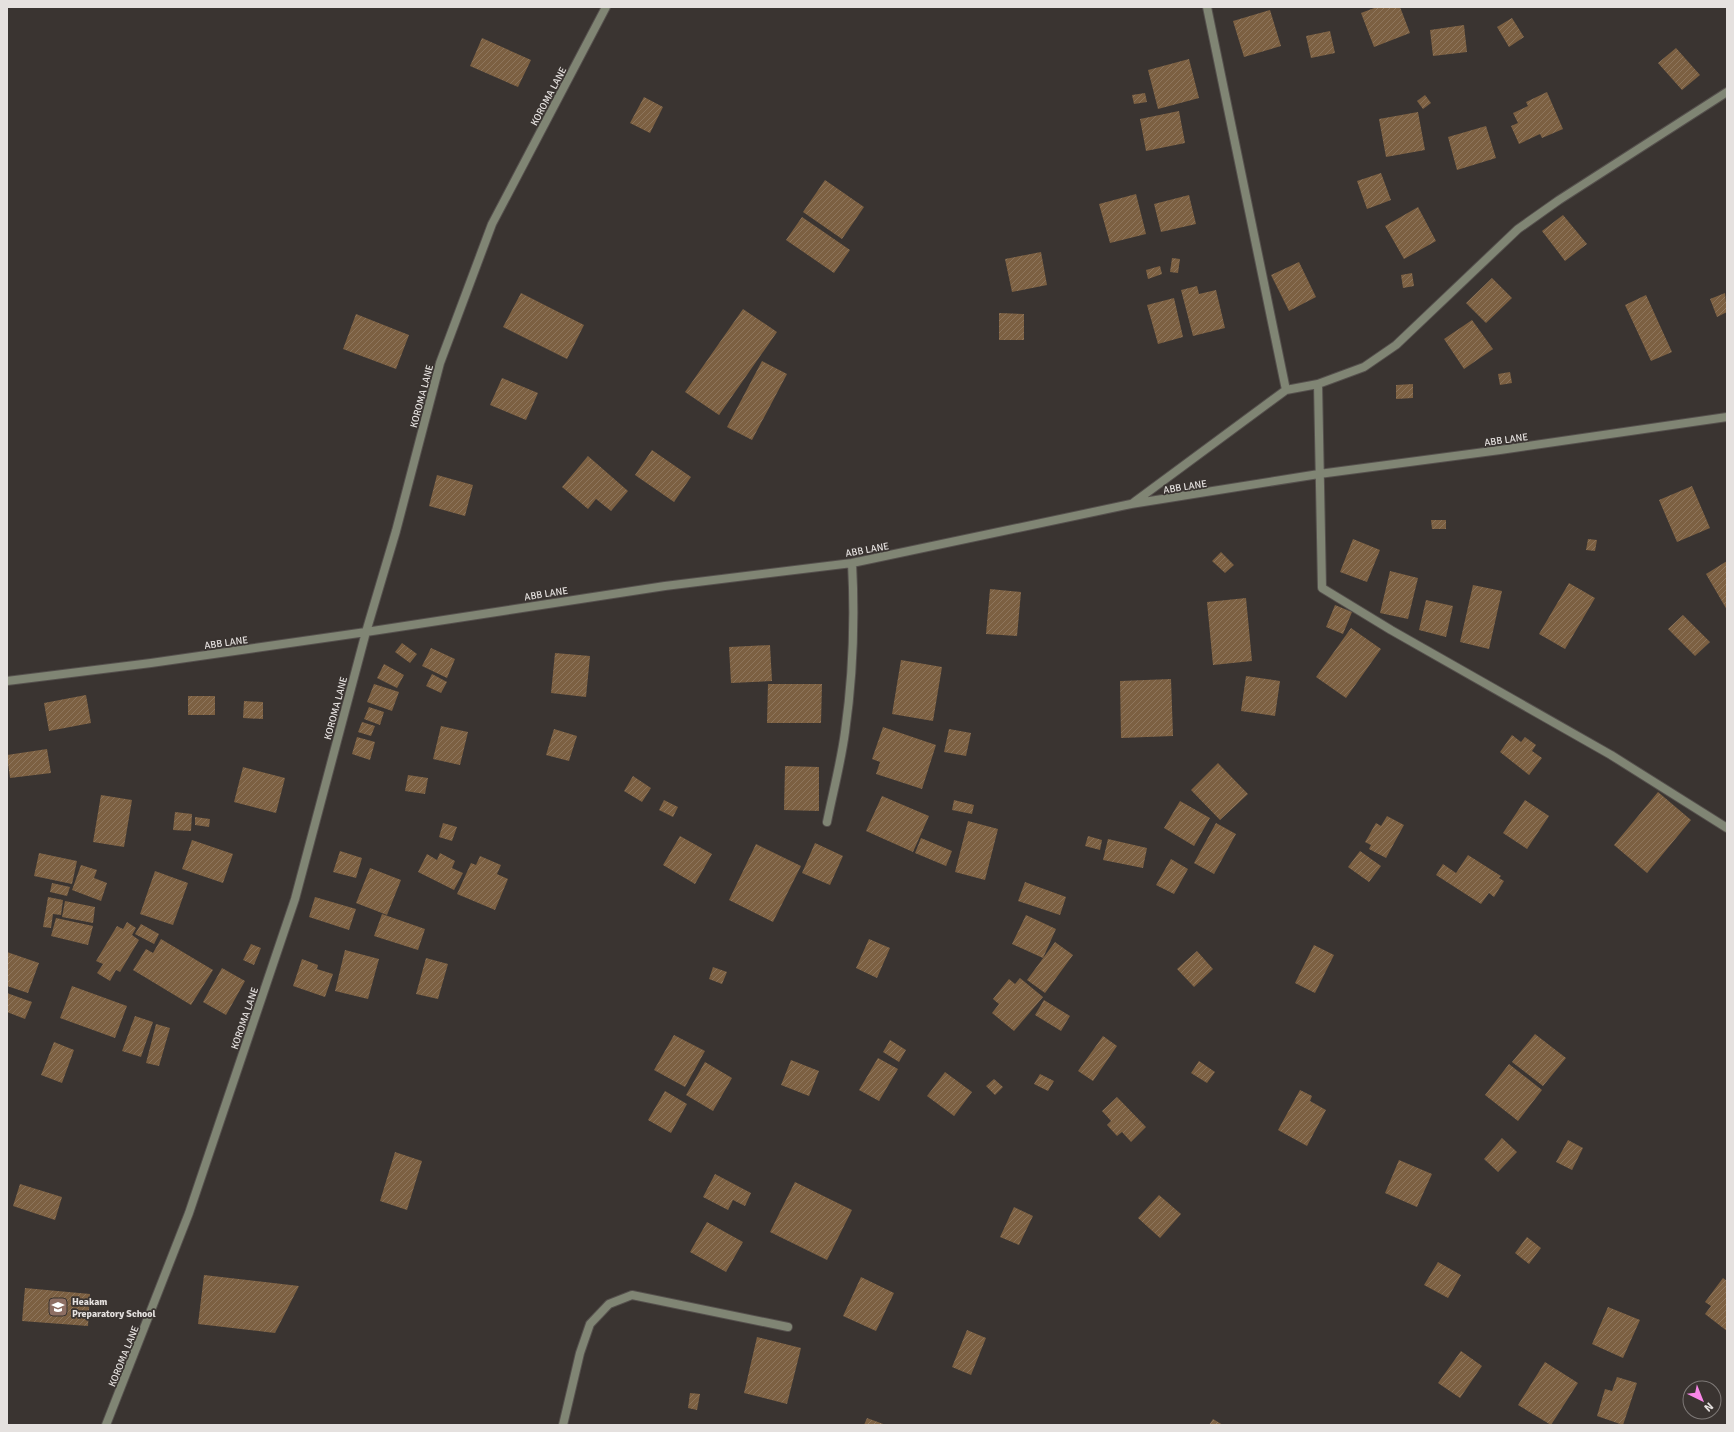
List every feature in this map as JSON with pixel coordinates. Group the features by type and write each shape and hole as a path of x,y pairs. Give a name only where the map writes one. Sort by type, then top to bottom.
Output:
{"street":[{"name":"KOROMA LANE","path":"106,1425 189,1213 295,899 366,632 396,531 440,363 492,224 606,7"},
{"path":"1208,7 1286,390"},
{"path":"1131,504 1286,390 1318,384 1364,366 1396,344 1518,229 1559,200 1727,92"},
{"path":"1318,384 1322,588 1391,630 1610,755 1727,828"},
{"name":"ABB LANE","path":"7,681 151,663 366,632 672,585 852,562 1131,504 1319,474 1500,450 1727,417"},
{"path":"827,822 845,733 853,633 854,604 852,562"},
{"path":"563,1425 580,1354 590,1324 610,1304 632,1296 788,1327"}],"building":[{"path":"1377,7 1400,7 1410,33 1374,47 1361,13"},
{"path":"1270,10 1281,46 1244,57 1233,21"},
{"path":"1512,18 1524,37 1509,47 1497,27"},
{"path":"1464,25 1467,52 1433,56 1430,30"},
{"path":"1330,31 1335,53 1311,58 1306,36"},
{"path":"482,38 531,60 518,87 470,66"},
{"path":"1676,48 1700,75 1682,90 1658,63"},
{"path":"1189,59 1199,98 1158,109 1148,70"},
{"path":"1547,92 1563,129 1542,138 1540,134 1519,144 1511,126 1518,123 1513,113 1528,106 1526,102"},
{"path":"1145,93 1147,102 1134,104 1132,95"},
{"path":"1425,95 1431,103 1423,109 1417,101"},
{"path":"644,97 663,107 650,133 630,123"},
{"path":"1179,111 1185,143 1146,151 1140,119"},
{"path":"1418,112 1425,150 1386,157 1379,119"},
{"path":"1486,126 1496,158 1457,170 1448,137"},
{"path":"1381,173 1391,200 1367,209 1357,181"},
{"path":"825,180 864,207 842,239 803,212"},
{"path":"1136,194 1146,234 1110,243 1099,204"},
{"path":"1189,195 1196,224 1161,232 1154,204"},
{"path":"1418,207 1436,241 1404,259 1385,226"},
{"path":"1563,215 1587,244 1565,261 1542,231"},
{"path":"802,217 850,250 834,273 786,240"},
{"path":"1041,252 1047,285 1012,292 1005,259"},
{"path":"1172,258 1180,259 1178,273 1170,272"},
{"path":"1299,262 1316,297 1289,311 1271,275"},
{"path":"1160,266 1162,274 1148,279 1146,270"},
{"path":"1412,273 1414,286 1403,288 1401,275"},
{"path":"1492,278 1512,298 1486,323 1466,303"},
{"path":"1197,286 1199,294 1216,290 1225,328 1193,336 1181,290"},
{"path":"521,293 584,325 567,359 503,327"},
{"path":"1725,293 1727,312 1717,317 1710,299"},
{"path":"1646,295 1672,352 1651,361 1625,305"},
{"path":"1174,298 1183,337 1158,344 1147,305"},
{"path":"743,309 777,332 719,415 685,392"},
{"path":"999,313 1024,314 1024,340 999,340"},
{"path":"356,314 409,335 396,369 343,349"},
{"path":"1472,320 1493,349 1464,369 1444,339"},
{"path":"762,361 787,374 752,440 727,427"},
{"path":"1510,372 1512,383 1500,385 1498,374"},
{"path":"502,378 538,393 526,420 490,405"},
{"path":"1413,384 1413,398 1396,399 1396,385"},
{"path":"652,450 691,477 674,502 635,475"},
{"path":"588,456 628,491 611,511 596,499 588,509 562,487"},
{"path":"437,475 473,485 465,516 429,506"},
{"path":"1692,486 1710,528 1677,542 1659,500"},
{"path":"1431,520 1446,520 1446,529 1432,529"},
{"path":"1353,539 1380,550 1367,582 1340,572"},
{"path":"1588,539 1597,540 1595,551 1586,550"},
{"path":"1221,552 1234,565 1225,573 1212,561"},
{"path":"1727,561 1727,610 1706,574"},
{"path":"1390,571 1418,578 1408,619 1380,613"},
{"path":"1569,583 1595,598 1565,649 1539,634"},
{"path":"1473,585 1502,591 1489,649 1460,642"},
{"path":"990,589 1021,592 1017,636 986,634"},
{"path":"1246,598 1252,661 1213,665 1207,602"},
{"path":"1426,600 1453,606 1446,637 1419,630"},
{"path":"1335,605 1352,612 1343,634 1326,627"},
{"path":"1683,615 1710,642 1695,656 1668,629"},
{"path":"1351,628 1381,649 1346,698 1316,677"},
{"path":"402,643 417,654 410,663 395,652"},
{"path":"770,645 772,681 731,683 729,647"},
{"path":"431,648 455,659 447,678 422,666"},
{"path":"555,653 590,656 586,697 551,693"},
{"path":"901,660 942,667 933,721 892,714"},
{"path":"384,664 404,675 397,688 377,678"},
{"path":"432,674 447,682 441,693 426,686"},
{"path":"1246,676 1280,681 1275,716 1241,711"},
{"path":"1171,679 1173,736 1121,738 1120,681"},
{"path":"374,684 399,692 392,711 367,702"},
{"path":"768,684 822,684 821,723 767,723"},
{"path":"86,695 91,723 49,731 44,703"},
{"path":"188,696 215,696 215,715 188,715"},
{"path":"244,701 263,702 263,719 243,718"},
{"path":"369,707 384,712 380,725 364,719"},
{"path":"362,722 375,726 371,736 358,732"},
{"path":"441,726 468,732 460,765 433,759"},
{"path":"883,727 936,745 922,789 876,774 880,762 872,759"},
{"path":"554,729 577,736 569,761 546,755"},
{"path":"949,729 971,733 966,756 944,752"},
{"path":"1512,735 1521,742 1525,737 1536,745 1532,751 1542,758 1529,775 1500,752"},
{"path":"357,737 375,742 370,760 352,754"},
{"path":"47,749 51,773 10,778 7,755"},
{"path":"1218,763 1248,794 1220,820 1191,790"},
{"path":"785,766 819,767 819,811 784,810"},
{"path":"243,767 285,778 276,813 234,802"},
{"path":"408,775 428,778 425,794 405,791"},
{"path":"633,776 651,788 642,802 624,791"},
{"path":"1658,792 1691,820 1647,873 1614,845"},
{"path":"101,795 132,800 124,847 93,842"},
{"path":"882,796 929,816 913,852 866,831"},
{"path":"664,800 678,807 673,817 659,810"},
{"path":"954,800 974,805 972,814 952,810"},
{"path":"1525,800 1549,816 1527,849 1503,833"},
{"path":"1180,801 1210,818 1194,846 1164,828"},
{"path":"175,812 192,814 191,831 173,830"},
{"path":"1387,816 1404,825 1386,858 1369,849 1371,845 1365,842 1376,823 1381,826"},
{"path":"195,817 210,819 209,827 195,825"},
{"path":"968,821 998,829 985,880 955,872"},
{"path":"443,823 457,827 452,841 439,837"},
{"path":"1216,823 1236,834 1214,874 1194,863"},
{"path":"680,836 712,854 695,884 663,865"},
{"path":"1088,836 1102,840 1100,850 1085,846"},
{"path":"921,838 952,851 946,866 915,853"},
{"path":"1108,839 1147,848 1143,868 1103,860"},
{"path":"192,840 233,854 223,883 182,869"},
{"path":"815,843 843,856 830,885 802,873"},
{"path":"756,844 801,866 773,922 729,900"},
{"path":"340,851 362,858 356,878 333,872"},
{"path":"1360,851 1381,866 1369,882 1348,867"},
{"path":"39,853 77,861 72,884 34,876"},
{"path":"440,853 455,861 452,868 463,873 454,890 418,872 427,854 437,860"},
{"path":"1468,855 1501,876 1499,878 1504,881 1494,897 1489,893 1481,904 1436,875 1443,864 1456,873"},
{"path":"480,856 501,865 497,874 508,879 495,910 457,894 471,863 476,865"},
{"path":"1171,859 1188,869 1174,894 1156,885"},
{"path":"81,865 97,870 94,878 107,883 101,901 72,890"},
{"path":"370,868 401,880 387,915 356,903"},
{"path":"155,871 188,883 173,925 140,914"},
{"path":"1025,882 1066,897 1060,915 1018,901"},
{"path":"52,883 70,887 67,896 50,892"},
{"path":"48,897 63,900 61,915 53,914 51,928 43,927"},
{"path":"315,897 356,909 349,930 309,917"},
{"path":"65,901 95,907 93,923 62,917"},
{"path":"382,914 425,929 418,950 374,936"},
{"path":"1026,915 1056,929 1043,958 1012,944"},
{"path":"56,918 93,926 88,945 51,936"},
{"path":"127,922 136,928 132,935 139,940 120,972 116,970 110,981 97,973 103,964 96,961 117,926 123,929"},
{"path":"141,924 159,934 154,944 135,934"},
{"path":"161,939 213,970 191,1005 133,970 146,949 153,953"},
{"path":"869,939 890,948 877,978 856,968"},
{"path":"1055,942 1073,955 1045,993 1027,980"},
{"path":"251,944 261,948 254,965 243,960"},
{"path":"1314,945 1334,955 1315,993 1295,983"},
{"path":"345,950 379,959 368,999 335,991"},
{"path":"1197,951 1213,969 1194,987 1177,969"},
{"path":"7,952 39,963 28,993 7,986"},
{"path":"426,958 448,964 438,999 416,994"},
{"path":"302,959 318,965 317,969 333,974 325,997 293,986"},
{"path":"713,967 727,972 722,984 709,979"},
{"path":"222,968 245,981 226,1015 203,1002"},
{"path":"1020,978 1043,997 1014,1031 992,1013 999,1004 993,999 1009,979 1015,984"},
{"path":"72,986 127,1006 115,1038 60,1018"},
{"path":"7,993 32,1002 25,1019 7,1012"},
{"path":"1044,1000 1070,1016 1061,1031 1035,1015"},
{"path":"135,1016 153,1022 141,1057 122,1051"},
{"path":"156,1024 170,1028 159,1066 146,1063"},
{"path":"1535,1034 1566,1058 1543,1086 1512,1062"},
{"path":"674,1035 705,1051 685,1087 654,1070"},
{"path":"1103,1036 1117,1046 1093,1081 1078,1071"},
{"path":"890,1040 906,1050 899,1062 883,1052"},
{"path":"54,1042 74,1050 62,1083 41,1075"},
{"path":"878,1058 898,1069 879,1101 859,1090"},
{"path":"791,1060 819,1071 809,1096 781,1085"},
{"path":"1199,1061 1215,1072 1207,1083 1191,1073"},
{"path":"705,1062 732,1078 713,1111 686,1095"},
{"path":"1509,1064 1542,1090 1518,1121 1485,1095"},
{"path":"945,1072 972,1092 954,1116 927,1096"},
{"path":"1040,1074 1054,1081 1048,1091 1034,1084"},
{"path":"994,1079 1003,1087 995,1095 986,1086"},
{"path":"1300,1090 1312,1096 1310,1101 1326,1110 1307,1146 1278,1130"},
{"path":"665,1091 687,1104 671,1133 648,1120"},
{"path":"1117,1097 1146,1127 1131,1142 1122,1132 1117,1136 1107,1125 1111,1121 1102,1111"},
{"path":"1502,1138 1517,1152 1498,1172 1484,1159"},
{"path":"1568,1140 1583,1148 1572,1170 1556,1162"},
{"path":"395,1152 422,1161 407,1210 380,1201"},
{"path":"1399,1160 1432,1174 1417,1207 1385,1193"},
{"path":"715,1174 751,1193 745,1206 733,1200 728,1210 703,1197"},
{"path":"795,1182 852,1210 827,1260 770,1232"},
{"path":"20,1184 62,1197 55,1220 13,1206"},
{"path":"1159,1195 1181,1214 1160,1238 1138,1218"},
{"path":"1014,1207 1033,1216 1019,1245 1000,1237"},
{"path":"707,1222 743,1242 726,1272 690,1252"},
{"path":"1527,1237 1541,1248 1529,1264 1515,1253"},
{"path":"1438,1262 1461,1275 1448,1298 1424,1285"},
{"path":"204,1275 299,1286 275,1333 198,1324"},
{"path":"861,1277 894,1293 876,1331 843,1316"},
{"path":"1723,1278 1727,1281 1727,1331 1705,1314 1711,1306 1705,1302"},
{"name":"Heakam Preparatory School","path":"25,1288 90,1294 88,1326 22,1321"},
{"path":"1608,1307 1640,1320 1623,1358 1592,1344"},
{"path":"967,1330 986,1338 971,1375 952,1367"},
{"path":"757,1337 801,1348 787,1404 744,1393"},
{"path":"1461,1351 1482,1366 1460,1398 1438,1383"},
{"path":"1545,1362 1578,1383 1551,1425 1518,1405"},
{"path":"1617,1377 1637,1383 1623,1425 1597,1416 1605,1389 1612,1391"},
{"path":"690,1393 700,1394 697,1410 688,1408"},
{"path":"867,1418 886,1425 864,1425"},
{"path":"1213,1419 1223,1425 1209,1425"}],"place":[{"name":"Heakam Preparatory School","path":"58,1307"}]}
